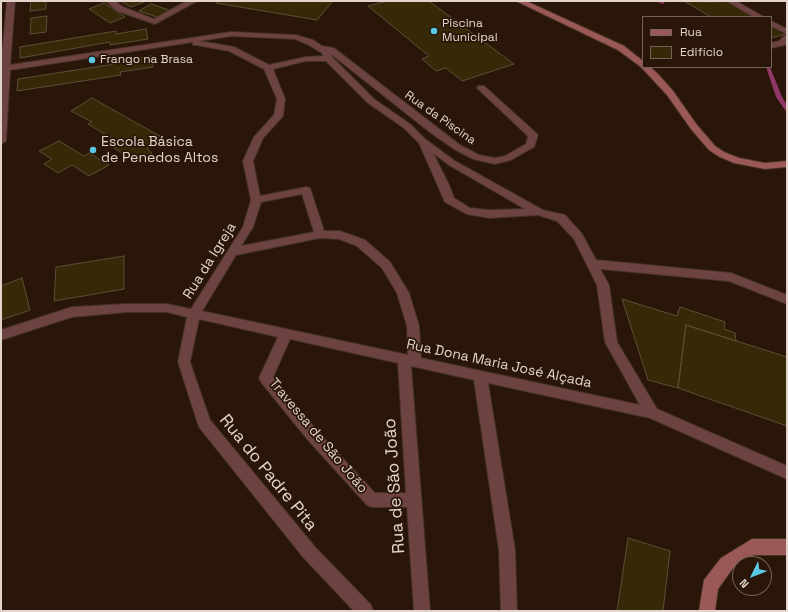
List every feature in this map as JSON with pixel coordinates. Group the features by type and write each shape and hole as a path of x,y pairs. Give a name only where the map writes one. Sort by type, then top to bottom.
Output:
{"main road":[{"path":"520,1 586,30 621,48 642,64"},
{"path":"646,68 670,93 694,127 712,148 737,161 765,166 787,164"},
{"path":"707,611 710,586 728,563 752,547 787,547"}],"street":[{"path":"1,141 4,68 11,1"},
{"path":"110,1 120,9 155,22 193,1"},
{"path":"730,1 758,16"},
{"path":"772,24 787,32"},
{"path":"4,68 231,34 296,37 310,42 326,52 328,58 371,100 407,126 422,141 452,163 539,212 561,218 578,237 603,285 611,342 652,413"},
{"path":"772,46 782,43 787,38"},
{"path":"173,42 204,43 231,49 259,65 268,68 306,59 328,58"},
{"name":"Rua da Piscina","path":"317,47 331,50 434,131 457,147 476,157 495,161 508,158 531,145 533,135 481,88"},
{"name":"Rua da Igreja","path":"194,314 248,228 256,200 248,161 259,137 278,116 281,99 268,68"},
{"path":"422,141 444,185 449,200 467,211 490,214 539,212"},
{"path":"256,200 306,190 320,234"},
{"name":"Rua de São João","path":"233,252 320,234 340,235 361,243 386,265 403,294 413,326 409,360 414,500 422,611"},
{"path":"592,264 731,277 787,300"},
{"name":"Rua Dona Maria José Alçada","path":"1,336 72,312 127,308 167,308 652,413 772,465 787,473"},
{"name":"Rua do Padre Pita","path":"194,314 184,362 204,423 309,552 365,611"},
{"name":"Travessa de São João","path":"286,334 266,378 313,436 372,500 414,500"},
{"path":"480,376 507,550 509,611"}],"building":[{"path":"31,1 46,1 46,9 30,11"},
{"path":"120,1 143,1 144,2 131,7"},
{"path":"217,1 333,1 317,20 216,3"},
{"name":"Piscina Municipal","path":"387,1 429,1 514,64 462,81 446,68 436,71 422,59 429,56 368,6"},
{"path":"684,1 726,1 753,16 709,16"},
{"path":"104,3 125,17 110,23 89,9"},
{"path":"151,4 169,10 157,17 139,11"},
{"path":"47,16 46,32 30,34 31,18"},
{"path":"772,27 786,34 772,38"},
{"path":"146,29 148,39 110,45 110,42 20,58 20,47 116,31 116,34"},
{"path":"151,56 153,67 120,72 121,75 17,91 18,79 115,64 115,62"},
{"path":"92,98 165,139 147,149 152,153 136,162 114,148 116,147 113,145 122,140 116,141 88,124 92,122 71,111"},
{"path":"59,141 84,156 89,153 109,165 89,176 72,165 58,173 44,164 52,159 39,151"},
{"path":"124,256 124,289 54,301 56,267"},
{"path":"22,278 30,310 1,320 1,286"},
{"path":"622,299 677,316 680,307 725,322 724,329 735,333 736,341 686,325 678,388 648,380"},
{"path":"686,325 787,357 787,426 678,388"},
{"path":"628,538 670,551 663,611 617,611"}],"waterway":[{"path":"657,1 663,3"},
{"path":"768,68 779,97 787,109"}],"place":[{"name":"Piscina Municipal","path":"434,31"},
{"name":"Frango na Brasa","path":"92,60"},
{"name":"Escola Básica de Penedos Altos","path":"93,150"}]}
